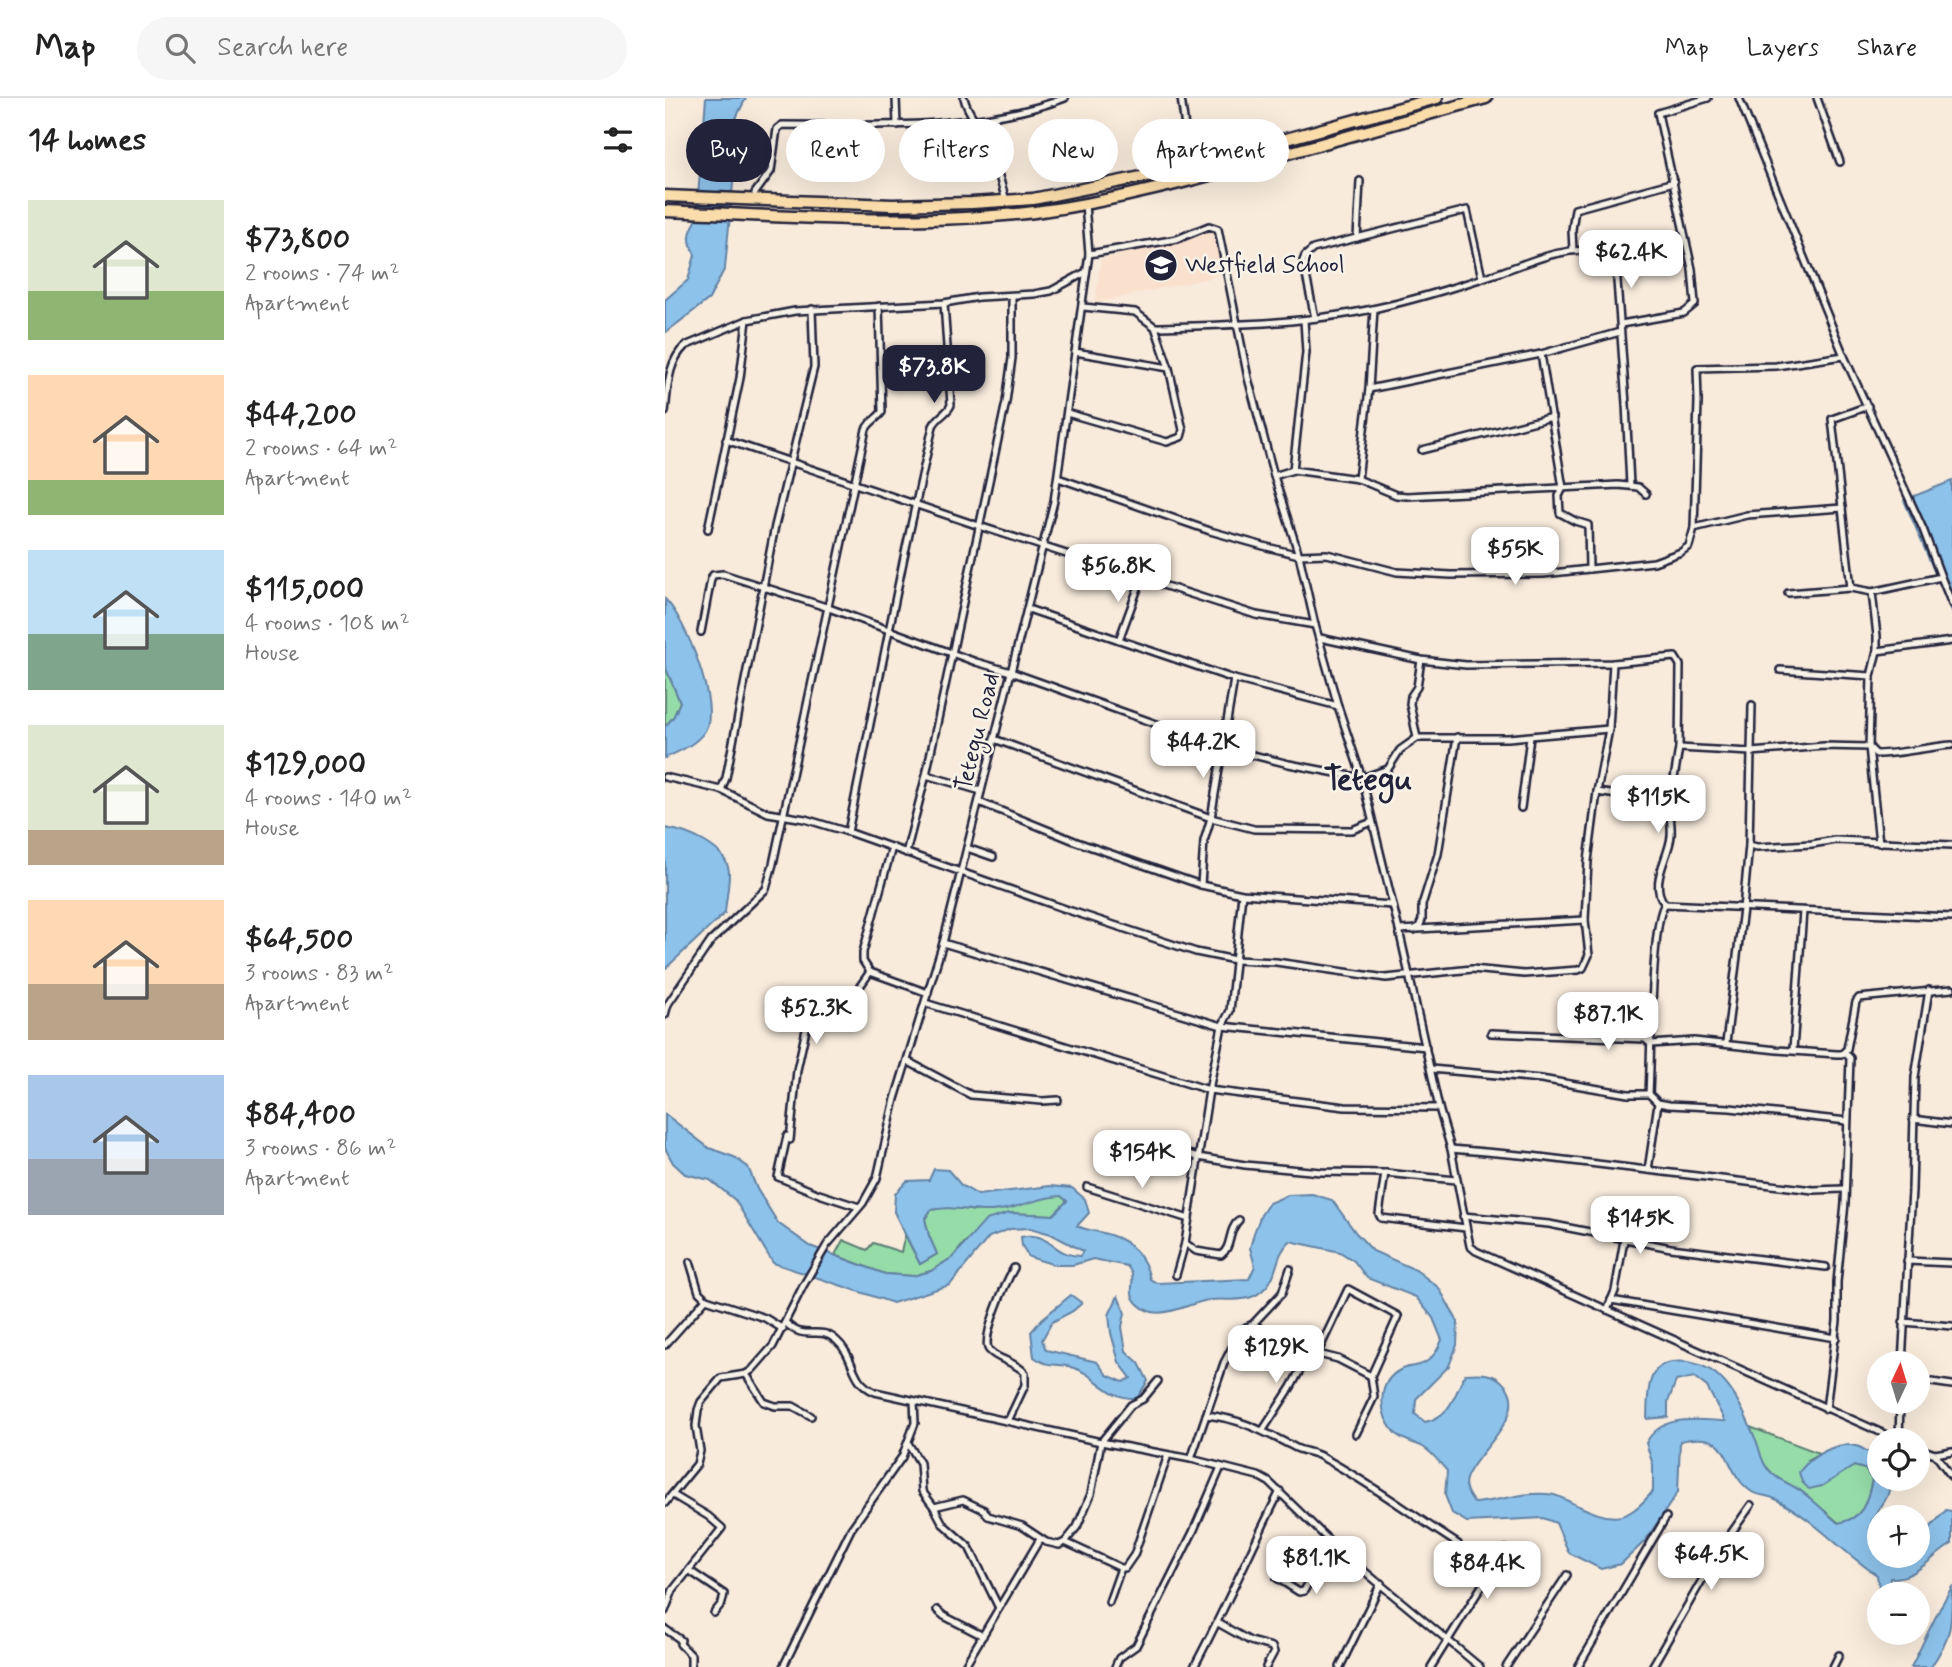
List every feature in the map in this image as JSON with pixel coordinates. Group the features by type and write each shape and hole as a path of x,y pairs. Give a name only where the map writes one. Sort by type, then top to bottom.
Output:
{"highway":[{"path":"1289,139 1437,98"},
{"path":"665,211 894,218 1037,212 1086,204 1220,172 1486,98"},
{"path":"665,196 892,205 1006,201 1132,179"}],"street":[{"path":"896,98 897,125"},
{"path":"964,98 990,149 1006,201"},
{"path":"755,193 771,171 777,129 782,125 897,125 972,118 1022,111 1065,98"},
{"path":"1181,98 1184,119"},
{"path":"1621,324 1684,313 1695,304 1692,269 1658,113 1708,98"},
{"path":"1739,98 1844,356 1923,530 1952,604"},
{"path":"1817,98 1840,162"},
{"path":"1357,238 1360,181"},
{"path":"1573,250 1575,209 1674,182"},
{"name":"Tetegu Road","path":"745,1374 766,1355 827,1245 869,1195 877,1178 895,1099 943,943 1044,545 1058,478 1083,307 1089,254 1086,204"},
{"path":"1315,318 1303,261 1313,249 1467,210 1482,278"},
{"path":"1089,254 1177,239 1214,226 1218,229 1248,378 1274,476 1299,555 1338,706 1362,778 1439,1108 1451,1149 1470,1246 1870,1428"},
{"path":"1155,327 1304,320 1374,309 1428,296 1541,256 1573,250 1601,251 1612,258 1616,267 1630,485"},
{"path":"665,412 672,362 677,354 685,346 747,320 812,309 1013,297 1051,291 1086,272"},
{"path":"906,853 926,775 1006,402 1012,358 1013,297"},
{"path":"848,832 933,426 937,418 949,410 951,405 944,303"},
{"path":"665,1014 668,1004 711,941 766,889 866,429 869,422 879,418 882,412 879,306"},
{"path":"1067,413 1167,442 1181,437 1183,430 1169,369 1155,327 1135,312 1083,307"},
{"path":"721,790 726,778 775,526 814,366 812,309"},
{"path":"1358,479 1369,389 1374,309"},
{"path":"708,529 745,350 747,320"},
{"path":"1293,470 1306,352 1304,320"},
{"path":"1369,389 1541,354 1620,332"},
{"path":"1075,352 1169,369"},
{"path":"1541,354 1563,488 1559,496 1560,513 1588,525 1589,569"},
{"path":"1058,478 1210,531 1299,555 1321,553 1397,572 1451,575 1543,574 1654,562 1681,552 1689,546 1694,528 1697,368 1776,366 1844,356"},
{"path":"1851,588 1832,419 1868,406"},
{"path":"1422,450 1552,417"},
{"path":"726,440 979,526 1256,615 1315,625"},
{"path":"1274,476 1293,470 1358,479 1396,495 1407,496 1630,485 1638,487 1646,494"},
{"path":"1694,528 1757,514 1842,508"},
{"path":"701,632 713,575 723,574 890,629 1221,747 1362,778 1388,769 1401,750 1417,738 1530,737 1609,729"},
{"path":"1119,640 1142,577"},
{"path":"1788,593 1851,588 1872,593 1941,577"},
{"path":"1872,593 1877,652 1871,676 1869,747 1879,844"},
{"path":"1028,609 1234,679 1338,706"},
{"path":"1320,638 1421,660 1491,666 1613,663 1671,657 1679,660 1679,748 1670,803 1671,835 1657,883 1659,897 1665,904 1952,917"},
{"path":"1877,652 1952,641"},
{"path":"1417,738 1410,704 1411,696 1417,687 1421,660"},
{"path":"665,777 721,790 768,813 805,819 848,832 1180,948 1235,960 1276,962 1386,978 1472,969 1524,974 1578,970 1583,968 1588,955 1585,920 1588,860 1609,729 1613,663"},
{"path":"1780,670 1871,676"},
{"path":"1201,885 1205,841 1234,679"},
{"path":"1726,1043 1744,909 1749,845 1752,705"},
{"path":"1414,930 1422,920 1422,905 1438,854 1457,737"},
{"path":"1521,808 1530,737"},
{"path":"994,740 1211,818 1254,828 1289,831 1352,830 1372,822"},
{"path":"1679,748 1751,752 1824,746 1869,747 1876,754 1888,754 1952,745"},
{"path":"926,775 981,791"},
{"path":"1597,792 1670,803"},
{"path":"979,802 1077,842 1201,885 1242,894 1392,905"},
{"path":"1749,845 1812,844 1835,840 1879,844 1952,845"},
{"path":"893,847 863,952 863,961 870,972 928,993"},
{"path":"967,848 993,857"},
{"path":"1176,1275 1185,1243 1209,1090 1223,1026 1230,1011 1242,894"},
{"path":"1649,1094 1659,916 1665,904"},
{"path":"1793,1050 1803,911"},
{"path":"1399,930 1585,920"},
{"path":"943,943 1223,1026 1426,1047"},
{"path":"859,1207 781,1180 778,1172 788,1138 797,1070 807,1025 851,999 870,972"},
{"path":"1491,1034 1645,1039 1651,1044 1676,1041 1726,1043 1777,1051 1837,1054 1844,1052 1849,1043 1859,998 1952,989"},
{"path":"1902,1351 1912,1190 1915,1077 1929,990"},
{"path":"925,1003 1209,1090 1345,1107 1439,1108"},
{"path":"1826,1409 1836,1338 1837,1282 1845,1203 1850,1058 1844,1052"},
{"path":"907,1061 971,1095 1058,1100"},
{"path":"1431,1069 1541,1079 1628,1094 1649,1094 1658,1103 1847,1121"},
{"path":"1648,1170 1658,1103"},
{"path":"1913,1119 1952,1124"},
{"path":"1119,1133 1198,1157 1245,1166 1321,1172 1385,1173 1456,1180"},
{"path":"1451,1149 1813,1190 1844,1189"},
{"path":"1385,1173 1379,1214 1381,1218 1466,1228"},
{"path":"1087,1187 1189,1219"},
{"path":"1463,1216 1549,1224 1624,1240 1826,1267"},
{"path":"1185,1243 1196,1251 1221,1255 1227,1250 1231,1230 1239,1220"},
{"path":"1607,1310 1612,1300 1624,1240"},
{"path":"1907,1261 1952,1263"},
{"path":"690,1262 699,1292 706,1299 765,1318 804,1335 825,1333 848,1354 862,1386 875,1392 1191,1459 1258,1476 1280,1491 1331,1542 1480,1667"},
{"path":"1009,1421 1025,1385 1025,1373 1020,1366 991,1351 987,1343 991,1321 1014,1268"},
{"path":"1191,1459 1230,1352 1241,1330 1253,1324 1282,1293 1290,1269"},
{"path":"1263,1430 1313,1353 1348,1289 1398,1316 1371,1376 1374,1397 1356,1434"},
{"path":"665,1345 706,1299"},
{"path":"1612,1300 1836,1338"},
{"path":"1903,1322 1952,1326"},
{"path":"1253,1324 1291,1347 1338,1359 1371,1376"},
{"path":"665,1503 691,1474 700,1458 696,1426 701,1402 721,1378 745,1374 764,1402 775,1406 793,1406 811,1416"},
{"path":"934,1507 963,1500 984,1510 988,1516 1022,1527 1040,1539 1059,1545 1065,1542 1077,1527 1091,1494 1101,1442 1131,1405 1143,1399 1158,1381"},
{"path":"1930,1382 1952,1385"},
{"path":"783,1667 851,1529 896,1467 908,1443 915,1423 914,1401"},
{"path":"1206,1415 1230,1418 1263,1430 1298,1449 1317,1454 1361,1479 1458,1544"},
{"path":"908,1443 921,1462 922,1491 943,1524 969,1547 999,1608"},
{"path":"1930,1452 1952,1451"},
{"path":"1935,1454 1952,1477"},
{"path":"1109,1602 1121,1569 1130,1564 1134,1555 1168,1455"},
{"path":"1115,1667 1119,1658 1136,1646 1221,1467"},
{"path":"1194,1667 1280,1491"},
{"path":"665,1611 673,1590 722,1528 673,1495"},
{"path":"1652,1667 1720,1549 1751,1505"},
{"path":"1578,1667 1666,1517"},
{"path":"964,1667 1040,1539"},
{"path":"1065,1542 1121,1569"},
{"path":"1277,1578 1299,1592 1304,1591 1331,1542"},
{"path":"1431,1667 1505,1549"},
{"path":"690,1571 724,1594 722,1603 714,1613"},
{"path":"1506,1667 1567,1575"},
{"path":"1340,1667 1381,1583"},
{"path":"937,1610 983,1636"},
{"path":"1217,1623 1250,1641 1272,1647 1275,1652 1266,1667"},
{"path":"665,1629 681,1640 680,1644 691,1655 691,1667"},
{"path":"1833,1667 1839,1655"}],"shaded area":[{"name":"Westfield School","path":"1215,232 1223,273 1095,303 1101,259"}],"green space":[{"path":"665,666 680,702 665,727"},
{"path":"1061,1196 1067,1201 1054,1215 1009,1213 965,1242 953,1257 931,1271 913,1276 885,1274 835,1255 843,1240 867,1250 873,1243 901,1252 905,1235 920,1264 937,1254 925,1219 931,1210 949,1206 974,1211"},
{"path":"1750,1427 1819,1453 1808,1460 1840,1474 1854,1466 1865,1469 1867,1491 1869,1491 1863,1509 1854,1518 1839,1523 1800,1490 1777,1479 1763,1463"}],"water":[{"path":"706,98 746,98 736,119 704,119"},
{"path":"699,182 733,182 725,268 709,299 665,333 665,300 688,280 695,255 691,246 691,230 696,221"},
{"path":"1952,481 1952,613 1904,500"},
{"path":"665,599 682,624 699,663 705,683 709,719 705,731 697,740 665,758 665,727 680,702 665,666"},
{"path":"665,828 694,837 714,848 727,864 729,874 725,913 665,969"},
{"path":"665,1114 709,1148 734,1157 748,1167 757,1189 778,1223 810,1246 885,1274 913,1276 931,1271 953,1257 986,1220 1009,1213 1053,1215 1067,1201 1061,1196 1000,1210 931,1210 925,1219 937,1254 920,1264 894,1212 895,1194 907,1181 929,1180 934,1169 948,1170 961,1185 978,1195 1050,1186 1072,1188 1085,1199 1089,1213 1077,1226 1110,1235 1131,1246 1145,1264 1150,1279 1157,1283 1249,1279 1255,1266 1250,1248 1261,1215 1269,1203 1288,1195 1312,1194 1332,1200 1373,1251 1416,1270 1439,1288 1458,1322 1457,1345 1449,1366 1416,1399 1415,1414 1425,1422 1441,1415 1451,1404 1465,1374 1482,1374 1497,1378 1505,1385 1511,1397 1511,1409 1506,1421 1466,1479 1468,1495 1474,1503 1544,1494 1557,1496 1608,1516 1617,1517 1634,1510 1653,1491 1653,1465 1646,1443 1653,1433 1681,1420 1725,1421 1707,1387 1694,1377 1676,1381 1668,1402 1668,1417 1647,1419 1648,1393 1652,1376 1657,1369 1672,1362 1689,1362 1716,1374 1735,1396 1767,1468 1776,1477 1797,1488 1838,1523 1853,1518 1863,1509 1869,1491 1888,1491 1882,1505 1867,1505 1867,1567 1790,1508 1774,1498 1752,1492 1742,1483 1719,1446 1698,1439 1680,1441 1678,1492 1645,1541 1621,1564 1601,1569 1569,1553 1556,1523 1543,1518 1467,1522 1452,1513 1445,1495 1447,1471 1426,1449 1394,1432 1383,1408 1384,1391 1392,1376 1403,1369 1426,1362 1437,1350 1442,1340 1433,1318 1416,1297 1367,1278 1354,1261 1340,1252 1290,1241 1281,1253 1272,1279 1256,1295 1244,1299 1210,1300 1155,1313 1135,1301 1132,1294 1132,1274 1127,1266 1093,1259 1073,1265 1055,1265 1029,1257 1022,1246 1021,1237 1038,1237 1070,1255 1080,1256 1083,1251 1051,1234 1030,1228 1010,1229 989,1237 950,1285 893,1303 773,1263 735,1200 710,1180 685,1174 673,1163 665,1148"},
{"path":"1071,1295 1082,1303 1052,1322 1042,1340 1046,1350 1097,1362 1107,1375 1123,1382 1131,1378 1119,1362 1111,1333 1109,1315 1118,1296 1125,1313 1122,1327 1126,1351 1139,1363 1148,1381 1137,1398 1118,1395 1080,1370 1045,1363 1034,1357 1031,1332"},
{"path":"1849,1445 1866,1451 1867,1472 1854,1466 1822,1486 1809,1489 1802,1482 1799,1472 1821,1453"},
{"path":"1946,1510 1952,1511 1952,1544 1930,1560 1930,1528"},
{"path":"1868,1568 1920,1568 1908,1575 1890,1578 1890,1582 1878,1582 1877,1575"},
{"path":"1952,1587 1951,1621 1943,1646 1931,1667 1911,1667 1922,1645 1930,1645 1930,1629"}],"place":[{"name":"Westfield School","path":"1161,265"}],"district":[{"name":"Tetegu","path":"1368,780"}]}
